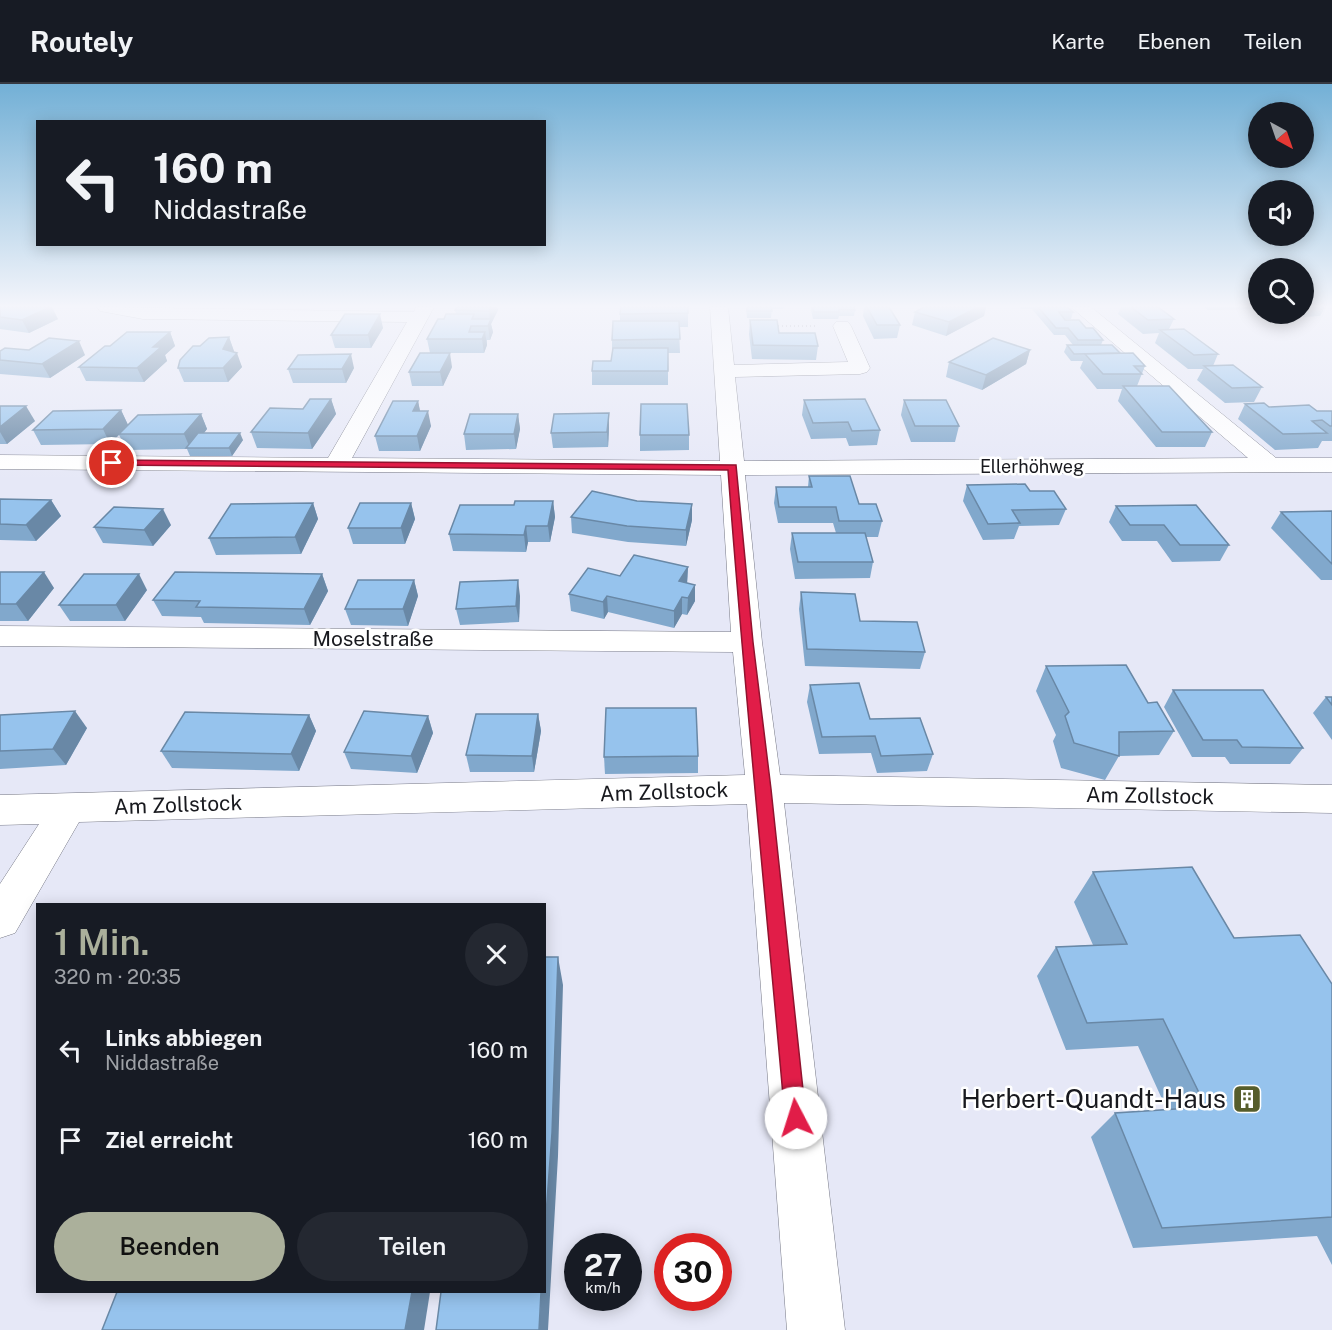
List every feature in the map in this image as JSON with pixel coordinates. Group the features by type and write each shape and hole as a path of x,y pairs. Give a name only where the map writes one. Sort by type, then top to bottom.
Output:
{"street":[{"path":"336,465 392,365"},
{"path":"724,365 747,642 764,789 816,1330"},
{"path":"725,371 860,368 859,365"},
{"path":"1150,365 1271,466"},
{"name":"Ellerhöhweg","path":"0,462 733,468 1332,465"},
{"name":"Moselstraße","path":"0,636 747,642"},
{"name":"Am Zollstock","path":"0,810 764,789 1332,799"},
{"path":"0,920 68,808"}],"building":[{"path":"81,365 140,365 137,368 79,367"},
{"path":"179,365 226,365 223,368 178,368"},
{"path":"291,365 344,365 342,369 288,369"},
{"path":"413,365 444,365 440,372 409,372"},
{"path":"593,365 668,365 668,371 592,371"},
{"path":"958,365 1003,365 986,375"},
{"path":"1095,365 1145,366 1134,366 1142,374 1103,374"},
{"path":"1233,365 1262,387 1232,388 1204,366"},
{"path":"1123,386 1169,386 1212,432 1162,432"},
{"path":"310,399 331,399 308,433 251,432 270,408 303,409"},
{"path":"865,399 880,430 852,431 848,422 813,423 804,400"},
{"path":"904,400 946,400 959,426 915,426"},
{"path":"393,401 418,401 413,411 428,411 417,436 375,436"},
{"path":"1264,403 1269,407 1309,405 1317,411 1332,411 1332,426 1322,420 1312,421 1327,433 1283,434 1245,404"},
{"path":"641,404 687,404 689,435 640,435"},
{"path":"0,406 26,406 0,427"},
{"path":"121,410 103,429 33,430 53,411"},
{"path":"609,413 607,432 551,433 554,414"},
{"path":"201,414 184,434 119,434 138,415"},
{"path":"470,414 518,414 514,434 464,434"},
{"path":"198,433 240,433 229,448 186,448"},
{"path":"809,476 850,476 859,504 876,504 882,521 839,521 836,507 779,507 776,487 812,487"},
{"path":"1025,484 1030,491 1054,491 1066,509 1012,510 1020,523 988,524 967,485"},
{"path":"592,491 637,501 692,504 686,530 627,526 571,517"},
{"path":"0,499 51,500 26,525 0,524"},
{"path":"515,501 553,501 548,526 526,526 524,535 449,534 460,505 514,505"},
{"path":"313,503 295,537 209,538 231,504"},
{"path":"360,503 411,503 401,528 348,528"},
{"path":"1196,505 1229,545 1180,545 1164,525 1130,525 1116,506"},
{"path":"114,507 163,509 144,530 94,527"},
{"path":"1332,511 1332,564 1281,512"},
{"path":"792,533 865,533 873,562 798,562"},
{"path":"634,555 688,567 679,581 695,585 688,598 682,597 674,611 607,596 603,602 569,594 588,568 620,576"},
{"path":"0,572 44,572 16,604 0,604"},
{"path":"175,572 322,574 304,609 196,607 200,601 153,600"},
{"path":"84,574 139,574 116,605 59,605"},
{"path":"358,580 414,580 403,609 345,609"},
{"path":"518,580 516,606 456,609 460,582"},
{"path":"801,592 855,594 860,621 917,622 925,652 807,649"},
{"path":"1126,665 1148,703 1157,702 1174,731 1119,732 1119,756 1074,743 1065,716 1069,712 1046,666"},
{"path":"859,683 870,719 920,718 933,754 881,756 875,736 822,737 810,685"},
{"path":"1173,690 1263,690 1303,748 1242,747 1237,740 1203,740"},
{"path":"1326,697 1332,697 1332,705"},
{"path":"606,708 696,708 698,756 604,757"},
{"path":"75,711 53,749 0,751 0,715"},
{"path":"364,711 428,716 411,756 344,752"},
{"path":"185,712 309,715 291,754 161,751"},
{"path":"476,714 538,714 532,756 466,755"},
{"name":"Herbert-Quandt-Haus","path":"1192,867 1234,938 1300,935 1332,984 1332,1217 1162,1228 1115,1113 1206,1107 1163,1019 1087,1023 1056,947 1127,944 1093,872"},
{"path":"546,957 558,957 552,1133 546,1215"},
{"path":"117,1293 412,1293 405,1330 102,1330"},
{"path":"441,1293 541,1293 539,1330 436,1330"}],"place":[{"name":"Herbert-Quandt-Haus","path":"1247,1099"}],"route":[{"path":"112,463 733,468 747,642 764,789 796,1118"}]}
